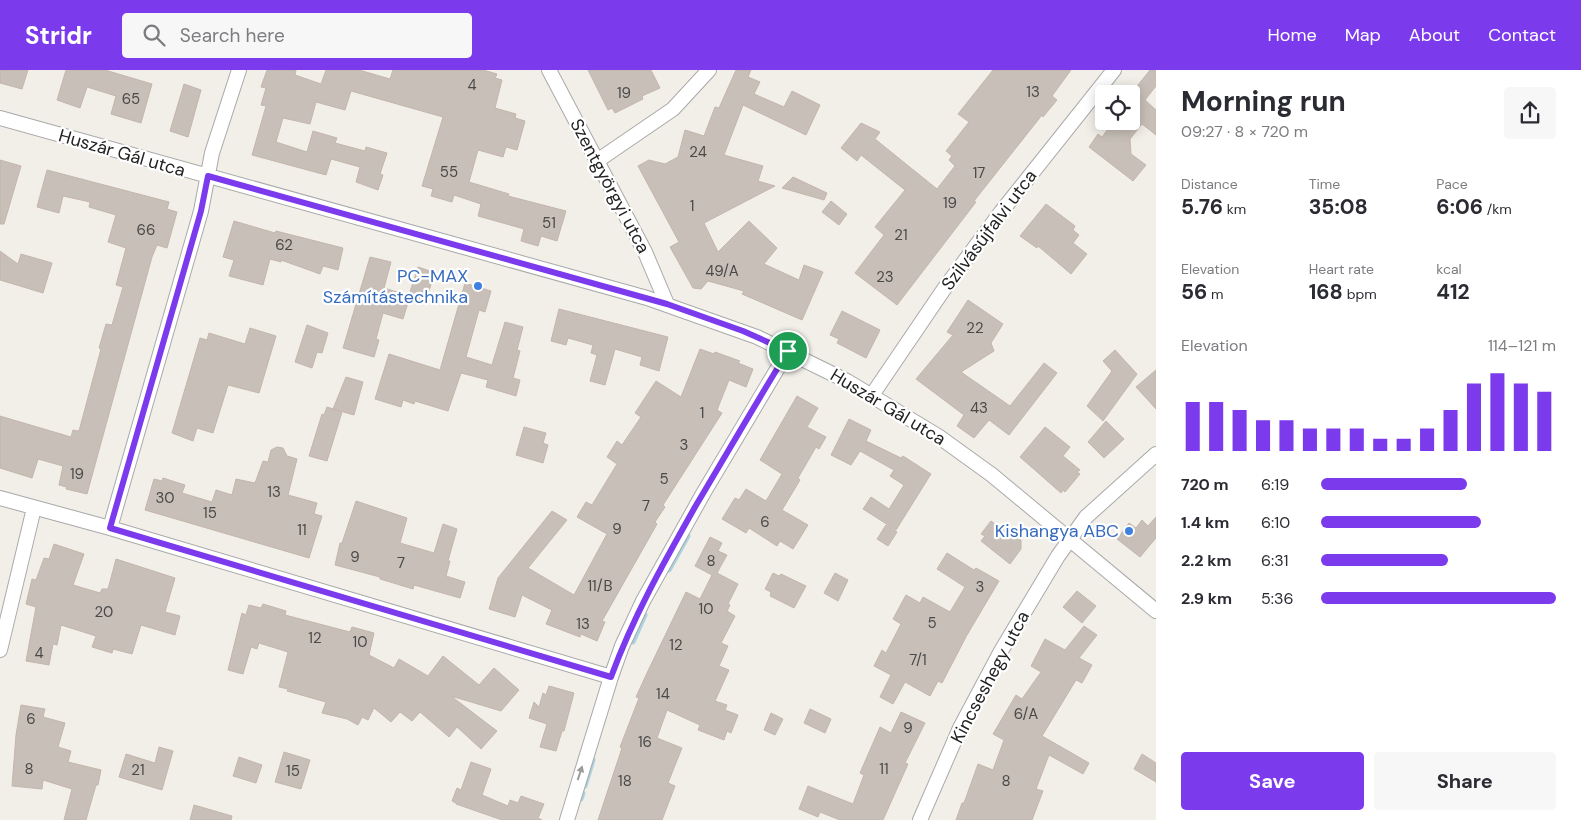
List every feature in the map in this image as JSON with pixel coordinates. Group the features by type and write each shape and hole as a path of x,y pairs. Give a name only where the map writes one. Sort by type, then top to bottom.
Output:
{"street":[{"path":"110,528 201,211 212,153 239,70"},
{"name":"Szentgyörgyi utca","path":"549,70 645,252 667,304"},
{"path":"598,161 673,109 709,70"},
{"name":"Szilvásújfalvi utca","path":"872,395 944,289 1001,212 1114,70"},
{"name":"Huszár Gál utca","path":"0,118 667,304 743,331 788,351 872,395 955,448 998,480 1156,610"},
{"path":"567,820 622,646 653,583 741,428 788,351"},
{"name":"Kincseshegy utca","path":"920,820 960,728 997,659 1069,539 1092,510 1156,454"},
{"path":"0,498 110,528 611,677"},
{"path":"0,650 34,508"}],"building":[{"path":"0,70 28,70 22,89 0,83"},
{"path":"66,70 105,70 152,84 141,123 111,114 116,96 87,87 80,108 57,100"},
{"path":"267,70 296,70 295,75 321,84 326,70 359,70 390,79 393,70 483,70 497,74 495,78 502,80 495,108 516,114 515,118 525,121 517,150 506,147 503,157 478,150 469,182 509,194 508,196 566,211 557,241 541,236 538,246 521,241 524,229 478,216 481,204 454,195 452,202 431,196 433,189 422,186 443,117 351,91 345,110 316,102 310,124 283,118 276,142 307,152 313,131 337,138 335,143 365,151 366,147 387,153 380,174 383,175 378,190 356,182 360,167 331,159 326,175 252,155 266,106 261,105 266,88 261,87"},
{"path":"588,70 651,70 660,88 642,96 643,99 615,113 612,108 608,110"},
{"path":"736,70 751,70 748,77 760,82 754,94 784,107 792,91 820,105 806,135 743,105 724,155 763,166 758,181 775,186 704,223 718,252 749,221 777,248 764,264 799,280 804,265 823,272 802,320 742,294 744,291 708,281 701,289 693,288 670,247 679,242 638,166 649,160 665,164 678,157 685,130 704,136 715,107 719,108"},
{"path":"993,70 1071,70 1052,96 1057,100 1043,117 1042,115 974,201 976,202 897,305 855,273 884,235 875,227 905,190 861,155 857,161 841,148 861,123 880,132 875,139 937,189 955,166 949,160 952,156 946,151 969,122 958,114"},
{"path":"1150,70 1156,70 1156,86 1145,100 1156,110 1156,135 1142,124 1140,126 1140,85 1138,85"},
{"path":"184,84 201,90 188,137 170,131"},
{"path":"1107,130 1137,130 1130,139 1131,154 1146,165 1133,181 1089,147 1098,134 1102,137"},
{"path":"0,160 21,166 4,224 0,224"},
{"path":"47,170 169,202 167,209 177,212 167,248 157,245 152,257 87,494 66,489 67,487 59,485 63,466 38,459 32,478 0,468 0,416 71,437 73,430 79,431 106,324 112,325 123,287 116,285 126,248 108,242 116,215 89,207 90,202 63,196 59,213 37,207"},
{"path":"793,177 827,193 824,200 782,188"},
{"path":"831,201 847,214 839,225 822,212"},
{"path":"1046,204 1075,226 1073,230 1079,235 1073,243 1087,254 1071,274 1038,246 1037,248 1020,236"},
{"path":"234,221 275,233 276,231 343,248 338,270 323,266 320,274 281,260 281,262 270,259 263,285 229,276 234,260 223,257"},
{"path":"0,251 18,264 21,254 52,263 43,293 0,280"},
{"path":"370,257 391,262 384,288 410,296 403,319 383,313 376,339 379,340 374,357 343,348"},
{"path":"418,267 430,271 429,277 433,278 428,294 424,293 422,300 409,295"},
{"path":"465,283 491,291 485,312 479,310 466,357 492,365 505,322 523,327 517,350 520,351 513,378 520,380 516,396 486,387 488,380 461,373 448,411 415,401 414,404 403,400 401,407 375,399 389,354 440,370"},
{"path":"968,300 1003,324 991,343 994,351 961,372 1010,406 1044,363 1057,373 1009,435 989,420 974,438 957,426 964,415 916,379 953,335 947,332"},
{"path":"559,309 668,337 659,371 640,365 642,357 615,349 605,385 590,381 597,355 591,353 593,345 568,338 566,345 551,341"},
{"path":"842,311 880,330 866,358 837,343 839,339 830,335"},
{"path":"307,325 328,333 322,353 317,352 312,368 295,362"},
{"path":"250,328 276,336 259,393 228,385 213,433 197,428 193,441 172,433 200,338 207,340 209,333 245,344"},
{"path":"700,349 740,361 738,363 753,369 746,387 729,380 717,410 722,413 663,505 665,507 655,522 657,524 602,621 605,622 597,641 581,634 580,637 546,624 552,610 522,595 515,617 489,609 498,578 552,511 567,520 528,568 574,595 607,534 577,517 586,502 592,505 617,464 607,457 617,441 622,445 641,417 635,413 656,381 681,397"},
{"path":"1115,350 1137,374 1103,421 1087,406 1112,371 1103,361"},
{"path":"1156,370 1156,409 1136,387"},
{"path":"346,377 363,382 354,415 333,409"},
{"path":"797,396 818,408 807,427 826,437 819,449 816,447 798,478 800,480 782,510 808,525 793,549 780,541 777,546 749,528 746,533 722,519 735,498 739,500 746,489 766,501 782,474 760,460"},
{"path":"327,407 342,412 327,461 309,456 322,414 324,415"},
{"path":"849,419 871,430 866,441 901,458 903,456 931,474 896,530 863,509 871,497 889,509 904,485 890,476 894,470 860,451 851,465 831,455"},
{"path":"1106,421 1124,439 1104,458 1088,442"},
{"path":"524,427 546,433 543,443 548,445 543,463 516,455"},
{"path":"1045,427 1070,447 1063,456 1080,470 1077,472 1080,474 1065,492 1063,490 1061,493 1020,457"},
{"path":"277,447 283,448 287,456 297,459 288,495 317,503 314,514 322,516 309,558 145,510 154,479 162,481 163,478 185,485 182,493 212,502 216,490 232,495 236,479 255,483 263,461 268,462 271,450"},
{"path":"356,501 407,518 400,543 434,553 443,524 457,529 446,576 465,582 460,598 414,585 413,589 380,579 380,577 335,565 340,543 342,543"},
{"path":"1156,517 1156,538 1140,557 1117,539 1129,523 1136,528 1142,520 1148,526"},
{"path":"991,521 1002,529 1004,526 1021,540 1021,549 1010,564 981,541 985,536 981,534"},
{"path":"886,525 897,532 888,546 877,539"},
{"path":"710,537 722,543 718,551 727,555 717,573 738,584 728,604 730,605 727,611 735,616 721,643 728,646 719,666 729,670 715,701 727,705 725,710 738,715 731,733 727,731 724,740 698,730 700,725 667,710 657,738 682,748 668,783 675,786 662,820 598,820 622,748 620,747 639,698 636,697 647,673 686,592 700,599 712,575 695,566"},
{"path":"54,544 84,554 73,585 100,593 102,589 108,589 116,559 175,578 165,612 180,616 175,635 141,625 132,654 113,649 112,653 92,647 96,636 61,625 57,645 53,644 49,665 26,661 36,607 26,604 32,579 36,580 44,558 49,559"},
{"path":"947,553 974,570 976,568 999,581 967,635 942,683 938,681 930,696 905,682 893,704 880,697 891,675 874,666 882,650 886,653 901,624 893,619 906,595 920,603 923,597 950,612 965,587 937,569"},
{"path":"773,573 779,576 781,574 806,586 794,608 770,596 771,592 765,589"},
{"path":"835,573 848,580 838,601 824,593"},
{"path":"1077,591 1096,606 1082,623 1063,607"},
{"path":"263,604 286,611 285,615 350,632 352,627 374,633 369,655 394,668 399,659 428,676 443,656 479,685 494,668 519,690 501,711 451,696 497,731 481,749 457,727 449,737 420,712 412,721 400,712 391,722 374,708 368,720 362,717 358,725 347,719 322,713 326,702 279,687 288,652 259,643 257,649 251,647 243,674 228,670 242,613 246,615 249,605 261,608"},
{"path":"1084,626 1097,635 1079,658 1092,665 1082,683 1076,680 1042,736 1089,763 1083,774 1049,755 1036,789 1043,791 1032,820 956,820 978,764 993,770 1004,740 993,734 1016,695 1022,699 1041,672 1031,666 1045,639 1065,650"},
{"path":"549,686 574,693 564,731 562,731 556,751 540,747 547,724 529,718 534,702 539,707 543,693 546,695"},
{"path":"21,705 45,709 43,717 65,723 58,747 71,751 68,762 101,770 86,820 64,820 72,789 43,780 42,789 12,786 16,735"},
{"path":"810,709 831,719 825,733 804,723"},
{"path":"901,712 925,723 905,763 908,764 883,820 840,820 820,812 818,817 799,809 808,786 853,804 864,775 860,773 880,727 891,733"},
{"path":"771,713 783,719 775,735 764,730"},
{"path":"159,747 173,751 162,790 119,777 126,754 155,763"},
{"path":"284,752 310,760 301,789 275,782"},
{"path":"1142,754 1156,763 1156,782 1134,769"},
{"path":"239,757 262,765 256,783 233,776"},
{"path":"471,762 491,769 482,795 508,806 510,800 518,803 521,796 544,804 538,818 542,820 502,820 452,801 457,788 461,790"},
{"path":"194,805 232,816 231,820 190,820"}],"waterway":[{"path":"669,570 688,536"},
{"path":"633,642 645,615"},
{"path":"585,786 593,760"},
{"path":"581,799 583,793"}],"place":[{"name":"PC-MAX Számítástechnika","path":"478,286"},
{"name":"Kishangya ABC","path":"1129,531"}],"route":[{"path":"208,176 667,304 743,331 788,351 725,456 643,601 622,646 611,677 110,528 201,211 208,176"}]}
